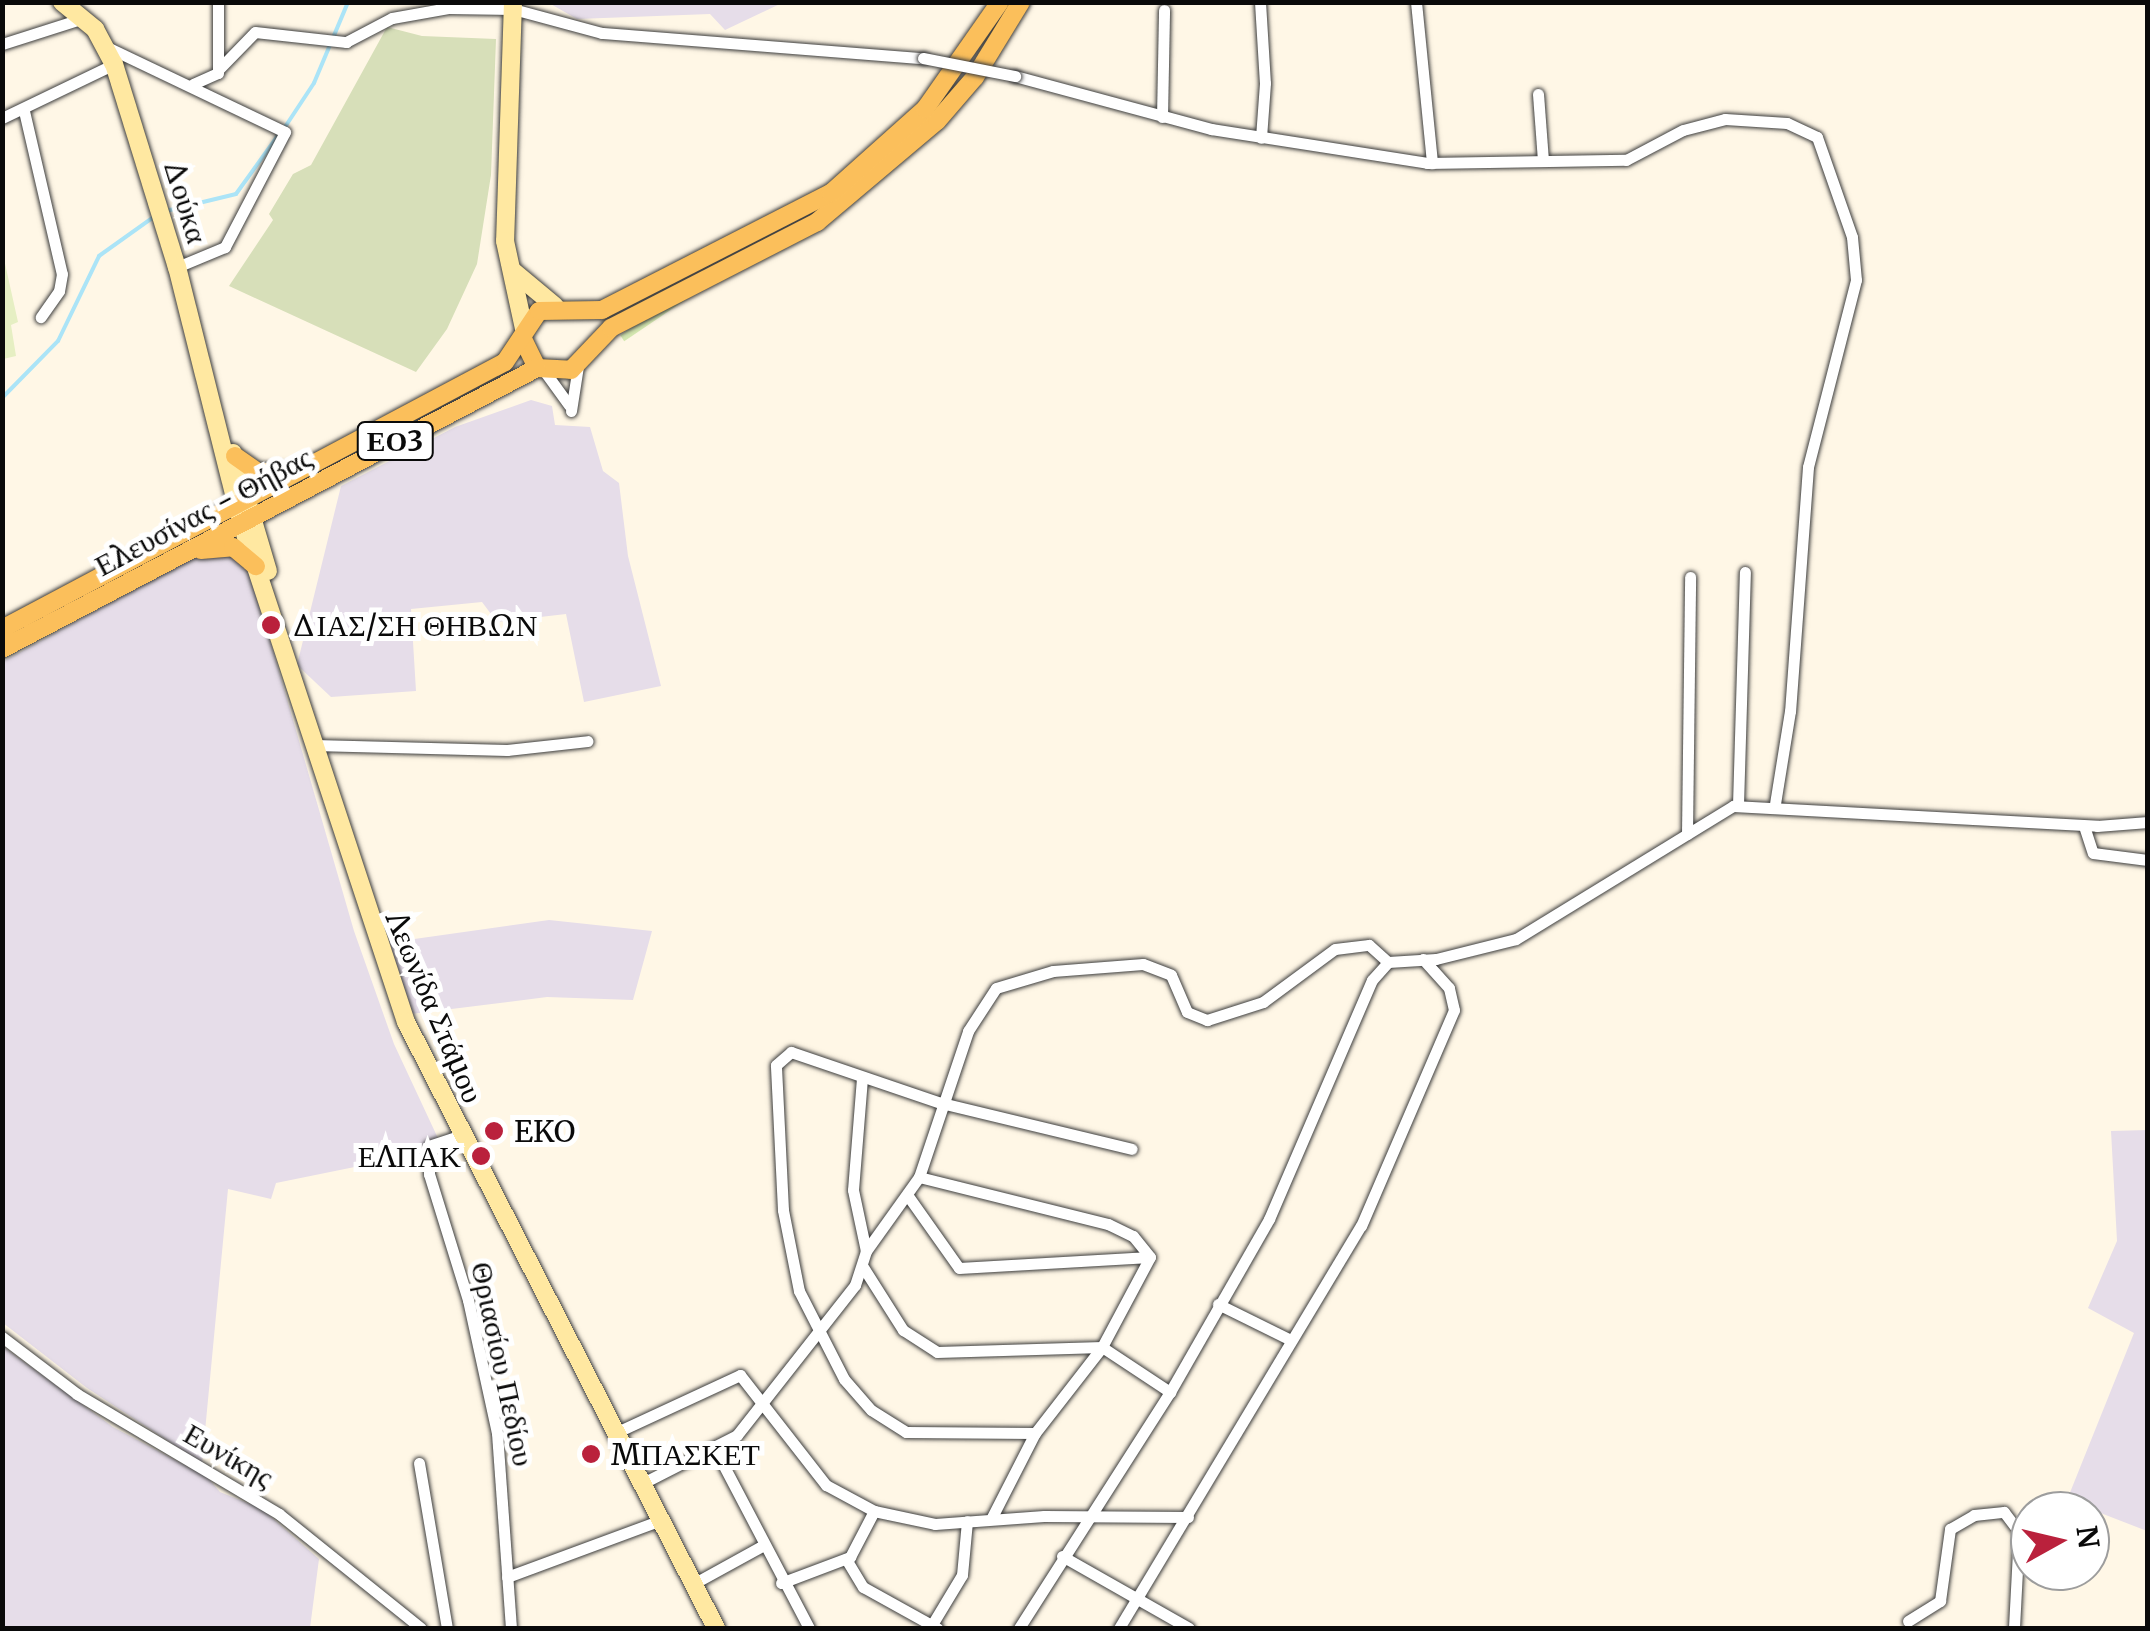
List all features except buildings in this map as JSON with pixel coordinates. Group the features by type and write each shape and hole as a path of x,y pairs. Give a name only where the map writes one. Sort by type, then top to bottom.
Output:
{"main road":[{"name":"Ελευσίνας - Θήβας","path":"2,649 172,558 315,462 505,362 539,310 611,306 846,182 925,110 1000,2"},
{"name":"Ελευσίνας - Θήβας","path":"2,628 541,370 583,357 624,321 799,234 872,182 955,101 1021,2"},
{"path":"512,6 508,263 523,333 541,370"},
{"name":"Δούκα","path":"76,9 110,56 177,267 245,509"},
{"path":"508,263 530,292 564,309 586,328 583,357"},
{"name":"Δούκα","path":"223,435 235,456 245,509"},
{"name":"ΕΟ3","path":"235,456 272,474 315,462"},
{"name":"Λεωνίδα Στάμου","path":"245,509 256,566 271,597"},
{"name":"Λεωνίδα Στάμου","path":"245,509 378,950 459,1136 716,1628"},
{"name":"ΕΟ3","path":"172,558 226,546 256,566"}],"street":[{"path":"218,2 220,68"},
{"path":"1260,2 1266,83 1260,138"},
{"path":"1416,2 1432,163"},
{"path":"188,84 208,83 261,31 346,42 423,10 512,6 602,33 923,58 1015,76 1162,117 1260,138 1432,163 1626,160 1682,130 1726,119 1796,126 1821,146 1852,237 1856,280 1808,467 1790,711 1775,804"},
{"path":"2,44 76,9"},
{"path":"1162,117 1168,77 1164,10"},
{"path":"2,118 24,111 110,56 188,84 285,132 225,248 177,267"},
{"path":"1538,94 1543,160"},
{"path":"24,111 62,274 60,291 41,317"},
{"path":"541,370 571,411 583,357"},
{"path":"1738,805 1745,572"},
{"path":"1687,834 1690,577"},
{"path":"314,744 507,750 588,741"},
{"path":"1019,1628 1084,1518 1170,1392 1269,1219 1372,980 1388,962 1423,959 1516,939 1738,805 1775,804 2084,826 2148,822"},
{"path":"2084,826 2094,853 2148,860"},
{"path":"866,1250 919,1177 940,1103 984,999 1016,980 1143,964 1171,975 1187,1012 1206,1020 1263,1002 1335,949 1369,945 1388,962"},
{"path":"1119,1628 1291,1340 1328,1290 1361,1226 1450,1025 1454,998 1423,959"},
{"path":"1035,1434 921,1434 892,1426 844,1379 816,1332 800,1291 784,1210 776,1065 791,1052 940,1103 1132,1149"},
{"path":"639,1485 737,1435 863,1266 866,1250 853,1190 862,1078"},
{"name":"Θριασίου Πεδίου","path":"459,1136 429,1146 429,1174 468,1300 497,1433 511,1628"},
{"path":"919,1177 1108,1224 1132,1236 1150,1257"},
{"path":"908,1196 959,1268 1150,1257"},
{"path":"992,1517 1035,1434 1102,1346 1150,1257"},
{"path":"863,1266 904,1330 937,1352 986,1355 1102,1346 1170,1392"},
{"path":"1218,1304 1291,1340"},
{"name":"Ευνίκης","path":"2,1337 77,1394 280,1514 421,1628"},
{"path":"615,1433 734,1374 826,1485 874,1510 935,1524 992,1517 1188,1517"},
{"path":"715,1448 781,1584 809,1628"},
{"path":"419,1462 447,1628"},
{"path":"781,1584 846,1559 874,1510"},
{"path":"1908,1621 1940,1600 1950,1529 1974,1515 2004,1512 2020,1532 2014,1628"},
{"path":"507,1577 658,1522"},
{"path":"846,1559 863,1587 933,1627 962,1575 967,1522"},
{"path":"693,1584 762,1546"},
{"path":"1062,1556 1189,1628"}],"shaded area":[{"path":"549,3 782,3 725,30 710,14 577,19"},
{"path":"531,400 552,406 555,425 590,427 603,471 619,483 628,556 661,686 584,702 566,614 497,622 482,602 411,609 416,691 331,697 297,665 341,486 455,427"},
{"path":"239,533 354,931 394,1044 443,1149 276,1183 271,1199 228,1189 202,1463 87,1388 3,1323 2,662"},
{"path":"549,920 652,931 633,1000 547,997 411,1014 386,943"},
{"path":"2148,1130 2148,1531 2110,1517 2110,1491 2071,1491 2134,1333 2088,1308 2117,1241 2111,1131"},
{"path":"2,1346 113,1427 207,1477 220,1492 262,1509 319,1559 310,1628 3,1628"}],"green space":[{"path":"387,27 422,36 496,39 491,175 477,264 447,329 416,372 229,286 273,220 269,214 293,174 311,165"},
{"path":"772,233 776,239 624,341 620,335"},
{"path":"2,250 18,322 11,325 16,356 3,359"}],"waterway":[{"path":"285,127 314,83 348,2"},
{"path":"170,210 236,194 279,134"},
{"path":"2,398 58,341 99,256 155,216"}],"place":[{"name":"ΔΙΑΣ/ΣΗ ΘΗΒΩΝ","path":"271,625"},
{"name":"EKO","path":"494,1131"},
{"name":"ΕΛΠΑΚ","path":"481,1156"},
{"name":"ΜΠΑΣΚΕΤ","path":"591,1454"}]}
